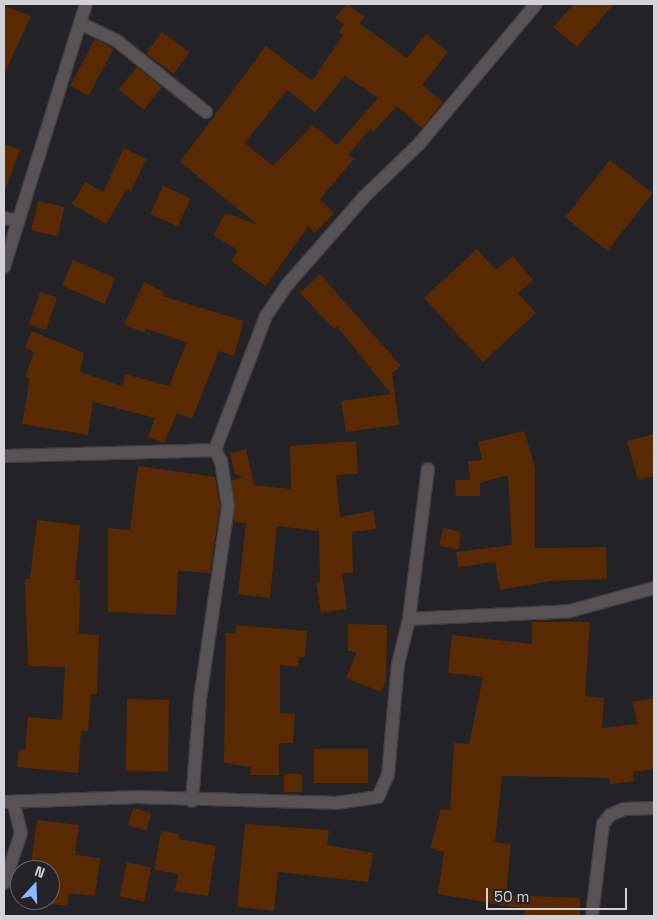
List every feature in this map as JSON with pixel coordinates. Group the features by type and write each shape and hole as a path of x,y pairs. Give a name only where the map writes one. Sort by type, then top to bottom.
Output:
{"street":[{"path":"4,267 86,4"},
{"path":"192,801 200,699 228,506 221,461 215,450 258,335 287,284 365,196 419,144 536,4"},
{"path":"80,23 116,41 206,112"},
{"path":"4,218 18,221"},
{"path":"4,456 215,450"},
{"path":"4,883 21,833 9,803 138,798 192,801 283,799 336,803 378,797 388,775 398,664 410,619 428,469"},
{"path":"410,619 570,611 654,588"},
{"path":"592,916 603,824 610,815 624,809 654,808"}],"building":[{"path":"347,4 365,17 359,23 407,58 426,34 448,52 422,85 443,102 422,128 397,106 373,132 370,129 348,155 354,159 320,199 334,213 315,233 308,226 266,286 231,261 238,250 213,235 226,213 258,225 180,162 266,46 312,81 343,35 339,32 344,24 335,18","holes":["345,76 378,98 337,145 313,125 273,166 245,143 287,90 315,112"]},
{"path":"574,4 614,4 577,47 553,27"},
{"path":"4,6 31,16 4,74"},
{"path":"162,32 190,52 174,74 146,54"},
{"path":"95,39 114,49 89,96 70,86"},
{"path":"137,67 162,87 144,110 119,90"},
{"path":"4,144 20,150 5,190 4,189"},
{"path":"124,148 146,159 131,191 127,189 106,224 72,204 85,182 103,192"},
{"path":"610,160 653,193 608,251 565,218"},
{"path":"163,186 190,198 178,227 150,214"},
{"path":"38,201 64,207 58,236 31,230"},
{"path":"477,249 496,270 513,256 533,280 518,293 536,313 483,362 424,298"},
{"path":"73,260 115,278 104,304 62,286"},
{"path":"320,274 401,366 392,373 399,425 346,432 341,401 391,394 337,326 334,329 300,293"},
{"path":"144,282 164,292 162,296 244,321 234,356 219,351 192,419 177,413 164,443 148,437 155,418 93,402 88,435 22,424 30,379 25,377 34,352 25,348 32,331 84,353 80,372 122,386 125,374 169,386 187,342 146,329 144,333 124,324"},
{"path":"40,292 57,298 46,330 29,324"},
{"path":"524,431 535,467 535,548 606,547 607,579 551,581 500,590 495,562 458,567 456,552 512,545 508,475 480,483 480,496 456,496 455,480 470,480 468,461 482,460 478,442"},
{"path":"654,434 654,476 638,480 627,441"},
{"path":"356,441 358,474 336,475 340,517 373,511 376,529 352,532 353,573 342,573 347,609 321,613 316,582 320,582 319,531 277,526 270,598 238,594 246,523 234,522 232,480 243,477 235,474 230,453 246,449 254,485 291,489 290,446"},
{"path":"138,466 215,477 220,506 210,573 178,571 176,615 108,612 108,528 130,530"},
{"path":"37,520 80,525 75,580 80,580 79,634 99,635 97,694 91,694 88,731 81,731 78,773 17,767 19,749 25,750 28,717 62,720 65,667 28,666 25,579 30,579"},
{"path":"443,528 462,532 458,550 439,546"},
{"path":"532,622 590,622 585,696 604,698 602,728 637,724 633,702 654,698 654,769 633,772 634,781 610,784 609,778 502,776 495,842 511,844 506,895 580,898 580,916 525,916 525,909 438,894 444,852 430,848 441,809 450,811 454,743 469,744 483,677 448,673 452,635 532,644"},
{"path":"348,624 387,625 386,681 381,692 346,678 357,652 348,651"},
{"path":"236,625 307,631 305,657 299,657 298,667 280,665 280,713 295,714 293,743 279,743 279,775 250,775 251,767 224,763 226,633 235,634"},
{"path":"127,699 169,700 168,772 126,771"},
{"path":"314,749 368,749 368,783 314,783"},
{"path":"284,774 302,774 302,792 284,792"},
{"path":"133,808 151,813 146,831 128,825"},
{"path":"37,820 79,825 75,855 100,858 95,896 69,893 68,906 60,905 60,860 31,860"},
{"path":"245,824 329,830 327,845 373,853 368,882 278,872 274,911 237,907"},
{"path":"161,831 179,834 178,839 216,846 208,896 175,891 178,874 154,870"},
{"path":"127,862 151,867 144,901 120,896"}]}
